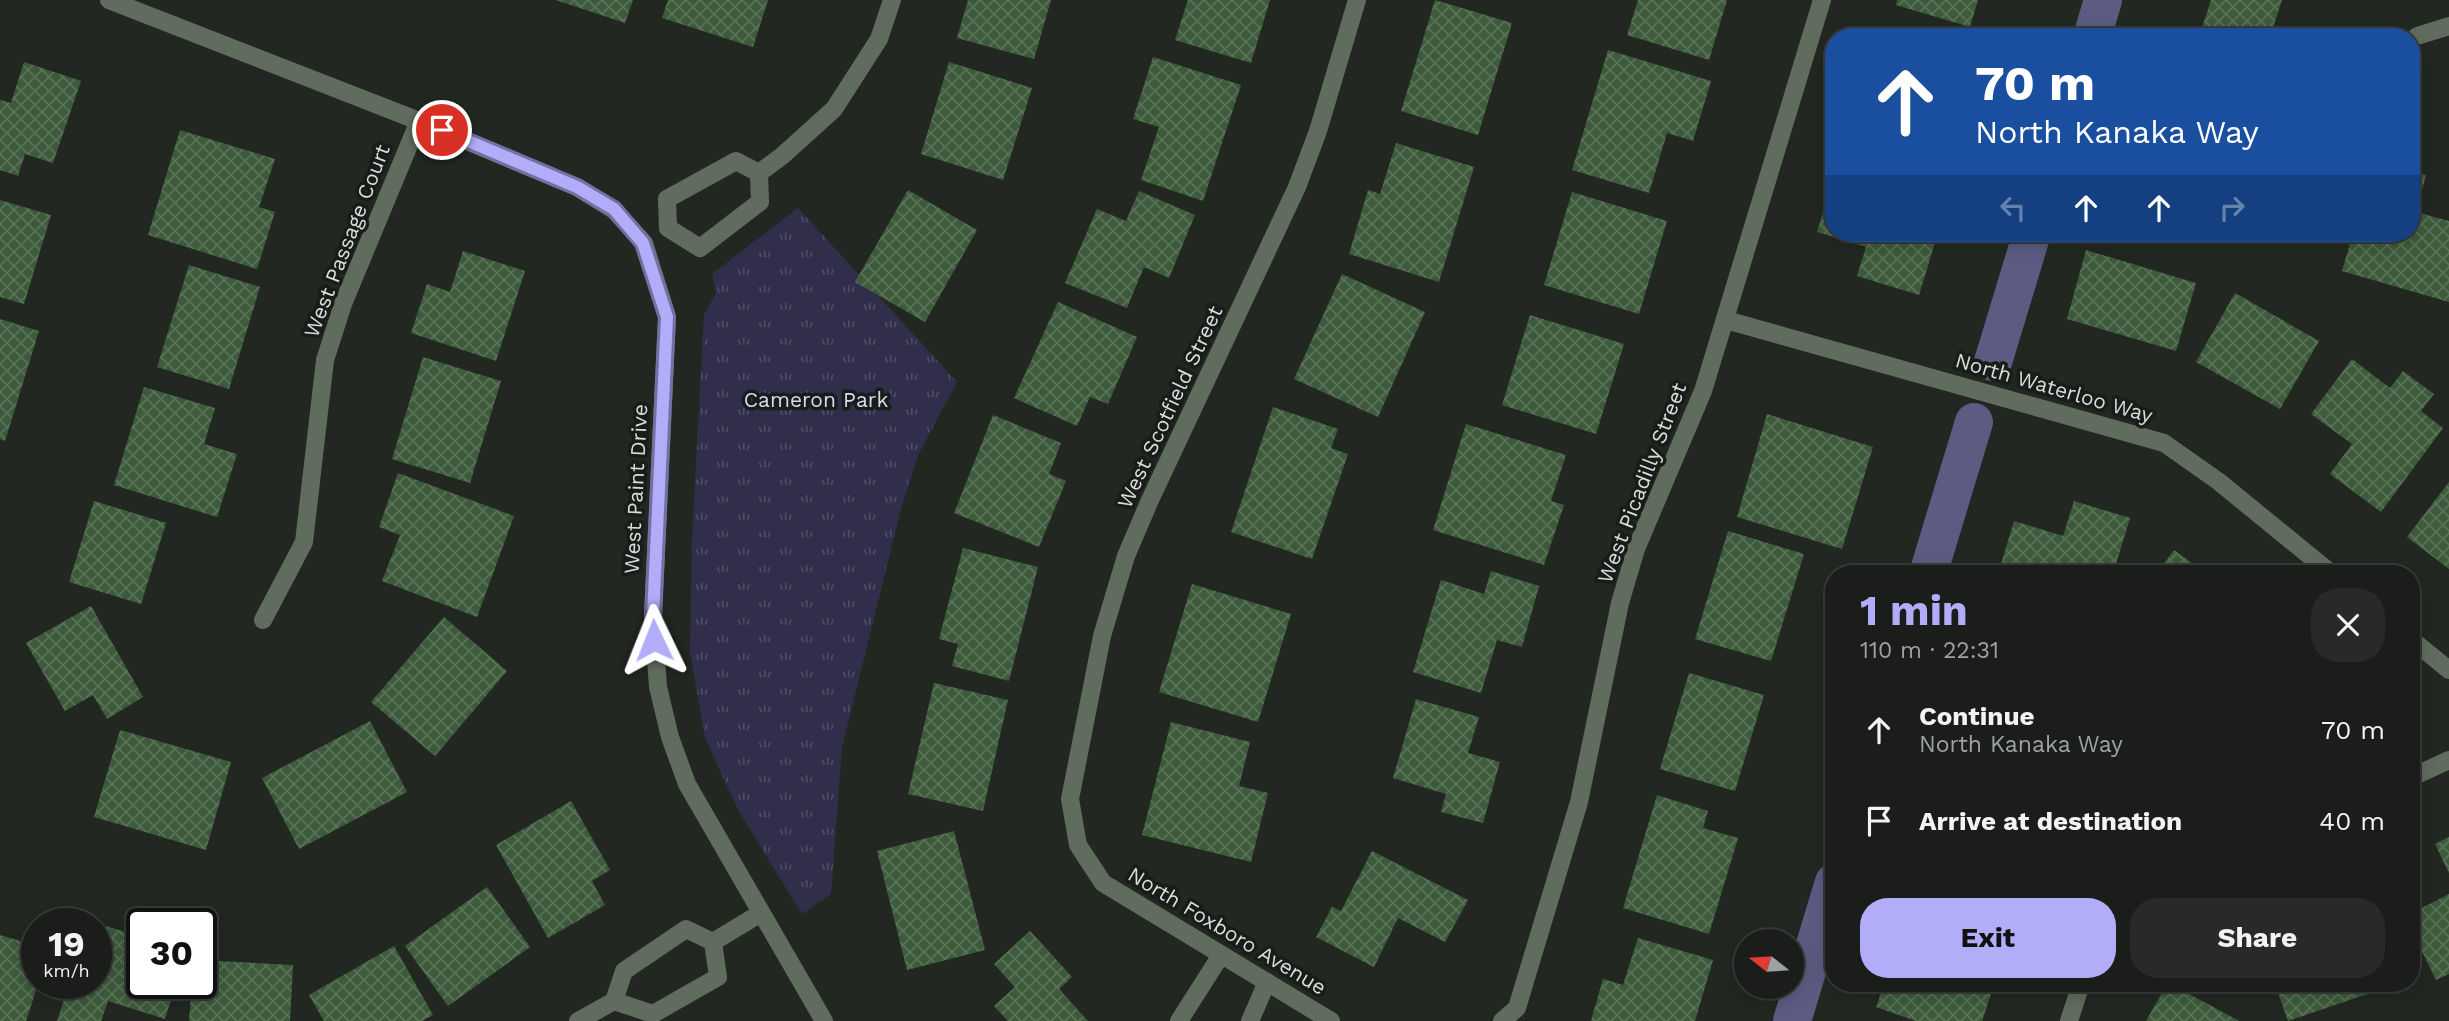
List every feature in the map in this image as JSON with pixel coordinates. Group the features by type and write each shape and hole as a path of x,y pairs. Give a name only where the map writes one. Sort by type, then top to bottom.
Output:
{"street":[{"path":"109,0 419,121 577,187 614,209 643,243 668,229"},
{"path":"759,173 834,109 879,39 892,0"},
{"name":"West Scotfield Street","path":"1078,845 1070,799 1102,636 1126,556 1297,187 1318,131 1357,0"},
{"name":"West Picadilly Street","path":"1502,1021 1517,1008 1579,802 1620,603 1636,550 1703,391 1822,0"},
{"path":"2420,35 2449,26"},
{"name":"West Passage Court","path":"263,620 304,541 326,360 342,304 419,121"},
{"path":"668,229 667,199 736,161 759,173"},
{"path":"668,229 700,248 760,202 759,173"},
{"name":"West Paint Drive","path":"643,243 667,317 653,616 658,687 670,737 687,784 824,1021"},
{"name":"North Waterloo Way","path":"1726,320 2164,443 2218,481 2321,565"},
{"path":"2420,646 2449,670"},
{"path":"2420,773 2449,760"},
{"name":"North Foxboro Avenue","path":"1078,845 1103,883 1331,1021"},
{"path":"713,942 761,913"},
{"path":"578,1021 614,1001 624,971 686,929 713,942"},
{"path":"614,1001 653,1014 718,977 713,942"},
{"path":"1179,1021 1221,955"},
{"path":"1250,1021 1267,982"},
{"path":"2069,1021 2078,992"}],"green space":[{"name":"Cameron Park","path":"798,208 957,382 918,455 901,509 842,747 831,894 802,914 738,810 705,738 690,652 692,539 704,315 716,293 712,274"}],"building":[{"path":"556,0 633,0 625,23"},
{"path":"668,0 768,0 753,47 662,18"},
{"path":"968,0 1051,0 1034,59 957,38"},
{"path":"1188,0 1270,0 1251,63 1175,40"},
{"path":"1435,0 1512,23 1478,135 1401,111"},
{"path":"1638,0 1727,0 1709,60 1627,35"},
{"path":"1897,0 1978,0 1970,27 1896,5"},
{"path":"2211,0 2282,0 2273,28 2202,28"},
{"path":"1608,50 1711,81 1693,141 1667,133 1649,193 1572,170"},
{"path":"1153,57 1241,85 1203,201 1141,180 1159,127 1133,119"},
{"path":"24,62 81,81 53,163 25,154 18,176 0,170 0,100 11,103"},
{"path":"949,62 1032,88 1003,180 921,154"},
{"path":"180,130 275,159 259,207 275,212 257,269 148,235"},
{"path":"1396,143 1474,167 1439,282 1349,254 1368,190 1380,194"},
{"path":"2420,173 2426,175 2420,197"},
{"path":"908,190 977,230 925,322 855,282"},
{"path":"1139,191 1195,215 1169,278 1144,267 1127,308 1065,283 1097,209 1126,221"},
{"path":"1572,192 1667,221 1639,314 1544,285"},
{"path":"0,200 51,215 24,304 0,297"},
{"path":"1825,206 1825,234 1817,232"},
{"path":"2420,213 2449,221 2449,302 2342,271 2350,242 2420,242"},
{"path":"1850,242 1935,242 1919,295 1857,276 1866,247"},
{"path":"2086,250 2196,283 2176,351 2067,319"},
{"path":"463,251 525,271 496,361 411,333 427,284 450,292"},
{"path":"189,265 260,287 229,389 157,367"},
{"path":"1342,274 1425,312 1378,417 1294,379"},
{"path":"2235,293 2319,341 2280,409 2196,362"},
{"path":"1058,302 1137,337 1108,404 1090,397 1077,426 1014,398"},
{"path":"1530,315 1624,344 1596,434 1502,405"},
{"path":"0,319 39,331 5,441 0,439"},
{"path":"423,357 501,381 470,483 392,459"},
{"path":"2352,359 2390,388 2403,371 2434,394 2421,411 2443,428 2381,512 2330,474 2352,444 2311,414"},
{"path":"144,387 215,408 204,444 237,454 217,517 114,485"},
{"path":"1273,407 1338,429 1331,448 1348,454 1312,559 1231,532"},
{"path":"1767,414 1873,447 1842,549 1737,517"},
{"path":"993,415 1061,443 1049,474 1066,481 1039,547 954,513"},
{"path":"1466,424 1566,455 1551,501 1564,505 1544,565 1433,530"},
{"path":"398,473 514,516 477,617 382,581 400,535 379,527"},
{"path":"2449,482 2449,569 2407,537"},
{"path":"94,501 166,523 141,604 69,582"},
{"path":"2074,501 2130,518 2116,565 2001,565 2014,521 2063,536"},
{"path":"1728,531 1804,554 1771,661 1695,639"},
{"path":"963,548 1038,567 1009,681 952,666 958,644 939,639"},
{"path":"2174,550 2195,565 2163,565"},
{"path":"1491,571 1539,586 1522,647 1497,640 1481,693 1413,672 1441,580 1484,594"},
{"path":"1192,584 1291,614 1258,722 1159,692"},
{"path":"91,606 143,697 107,719 93,695 65,711 26,643"},
{"path":"444,617 507,671 435,756 371,702"},
{"path":"1689,673 1764,695 1735,791 1660,769"},
{"path":"934,683 1008,700 983,811 908,794"},
{"path":"1416,699 1479,717 1468,753 1500,762 1483,823 1441,812 1446,794 1393,778"},
{"path":"370,721 407,792 299,849 262,778"},
{"path":"1171,722 1250,742 1239,786 1268,793 1251,862 1142,835"},
{"path":"120,730 231,762 206,850 94,817"},
{"path":"1657,795 1708,811 1703,828 1738,838 1709,934 1623,908"},
{"path":"571,801 610,870 592,881 605,905 548,938 496,845"},
{"path":"954,831 985,950 907,970 877,851"},
{"path":"2449,837 2449,873 2435,844"},
{"path":"1372,851 1468,900 1445,942 1398,918 1374,967 1316,937 1332,907 1341,911"},
{"path":"487,887 530,947 448,1006 405,946"},
{"path":"2449,894 2449,974 2436,980 2420,947 2420,909"},
{"path":"112,928 126,932 126,999 171,999 165,1019 108,1001 101,1021 57,1021 64,999 112,999"},
{"path":"1030,931 1072,977 1059,989 1088,1021 1008,1021 994,1006 1015,987 994,964"},
{"path":"0,935 21,941 21,999 33,999 26,1021 0,1021"},
{"path":"1638,938 1713,960 1695,1021 1591,1021 1603,979 1623,985"},
{"path":"394,946 433,1015 422,1021 324,1021 309,995"},
{"path":"217,961 293,965 290,1021 189,1021 191,999 217,999"},
{"path":"1881,992 1992,992 1982,1021 1916,1021 1876,1007"},
{"path":"2162,992 2186,992 2239,1021 2146,1021"},
{"path":"2278,992 2373,992 2288,1021"}],"waterway":[{"path":"2095,28 2103,0"},
{"path":"1993,362 2029,242"},
{"path":"1931,565 1974,422"},
{"path":"1792,1021 1825,912"}],"route":[{"path":"442,130 577,187 614,209 643,243 667,317 654,640"}]}
